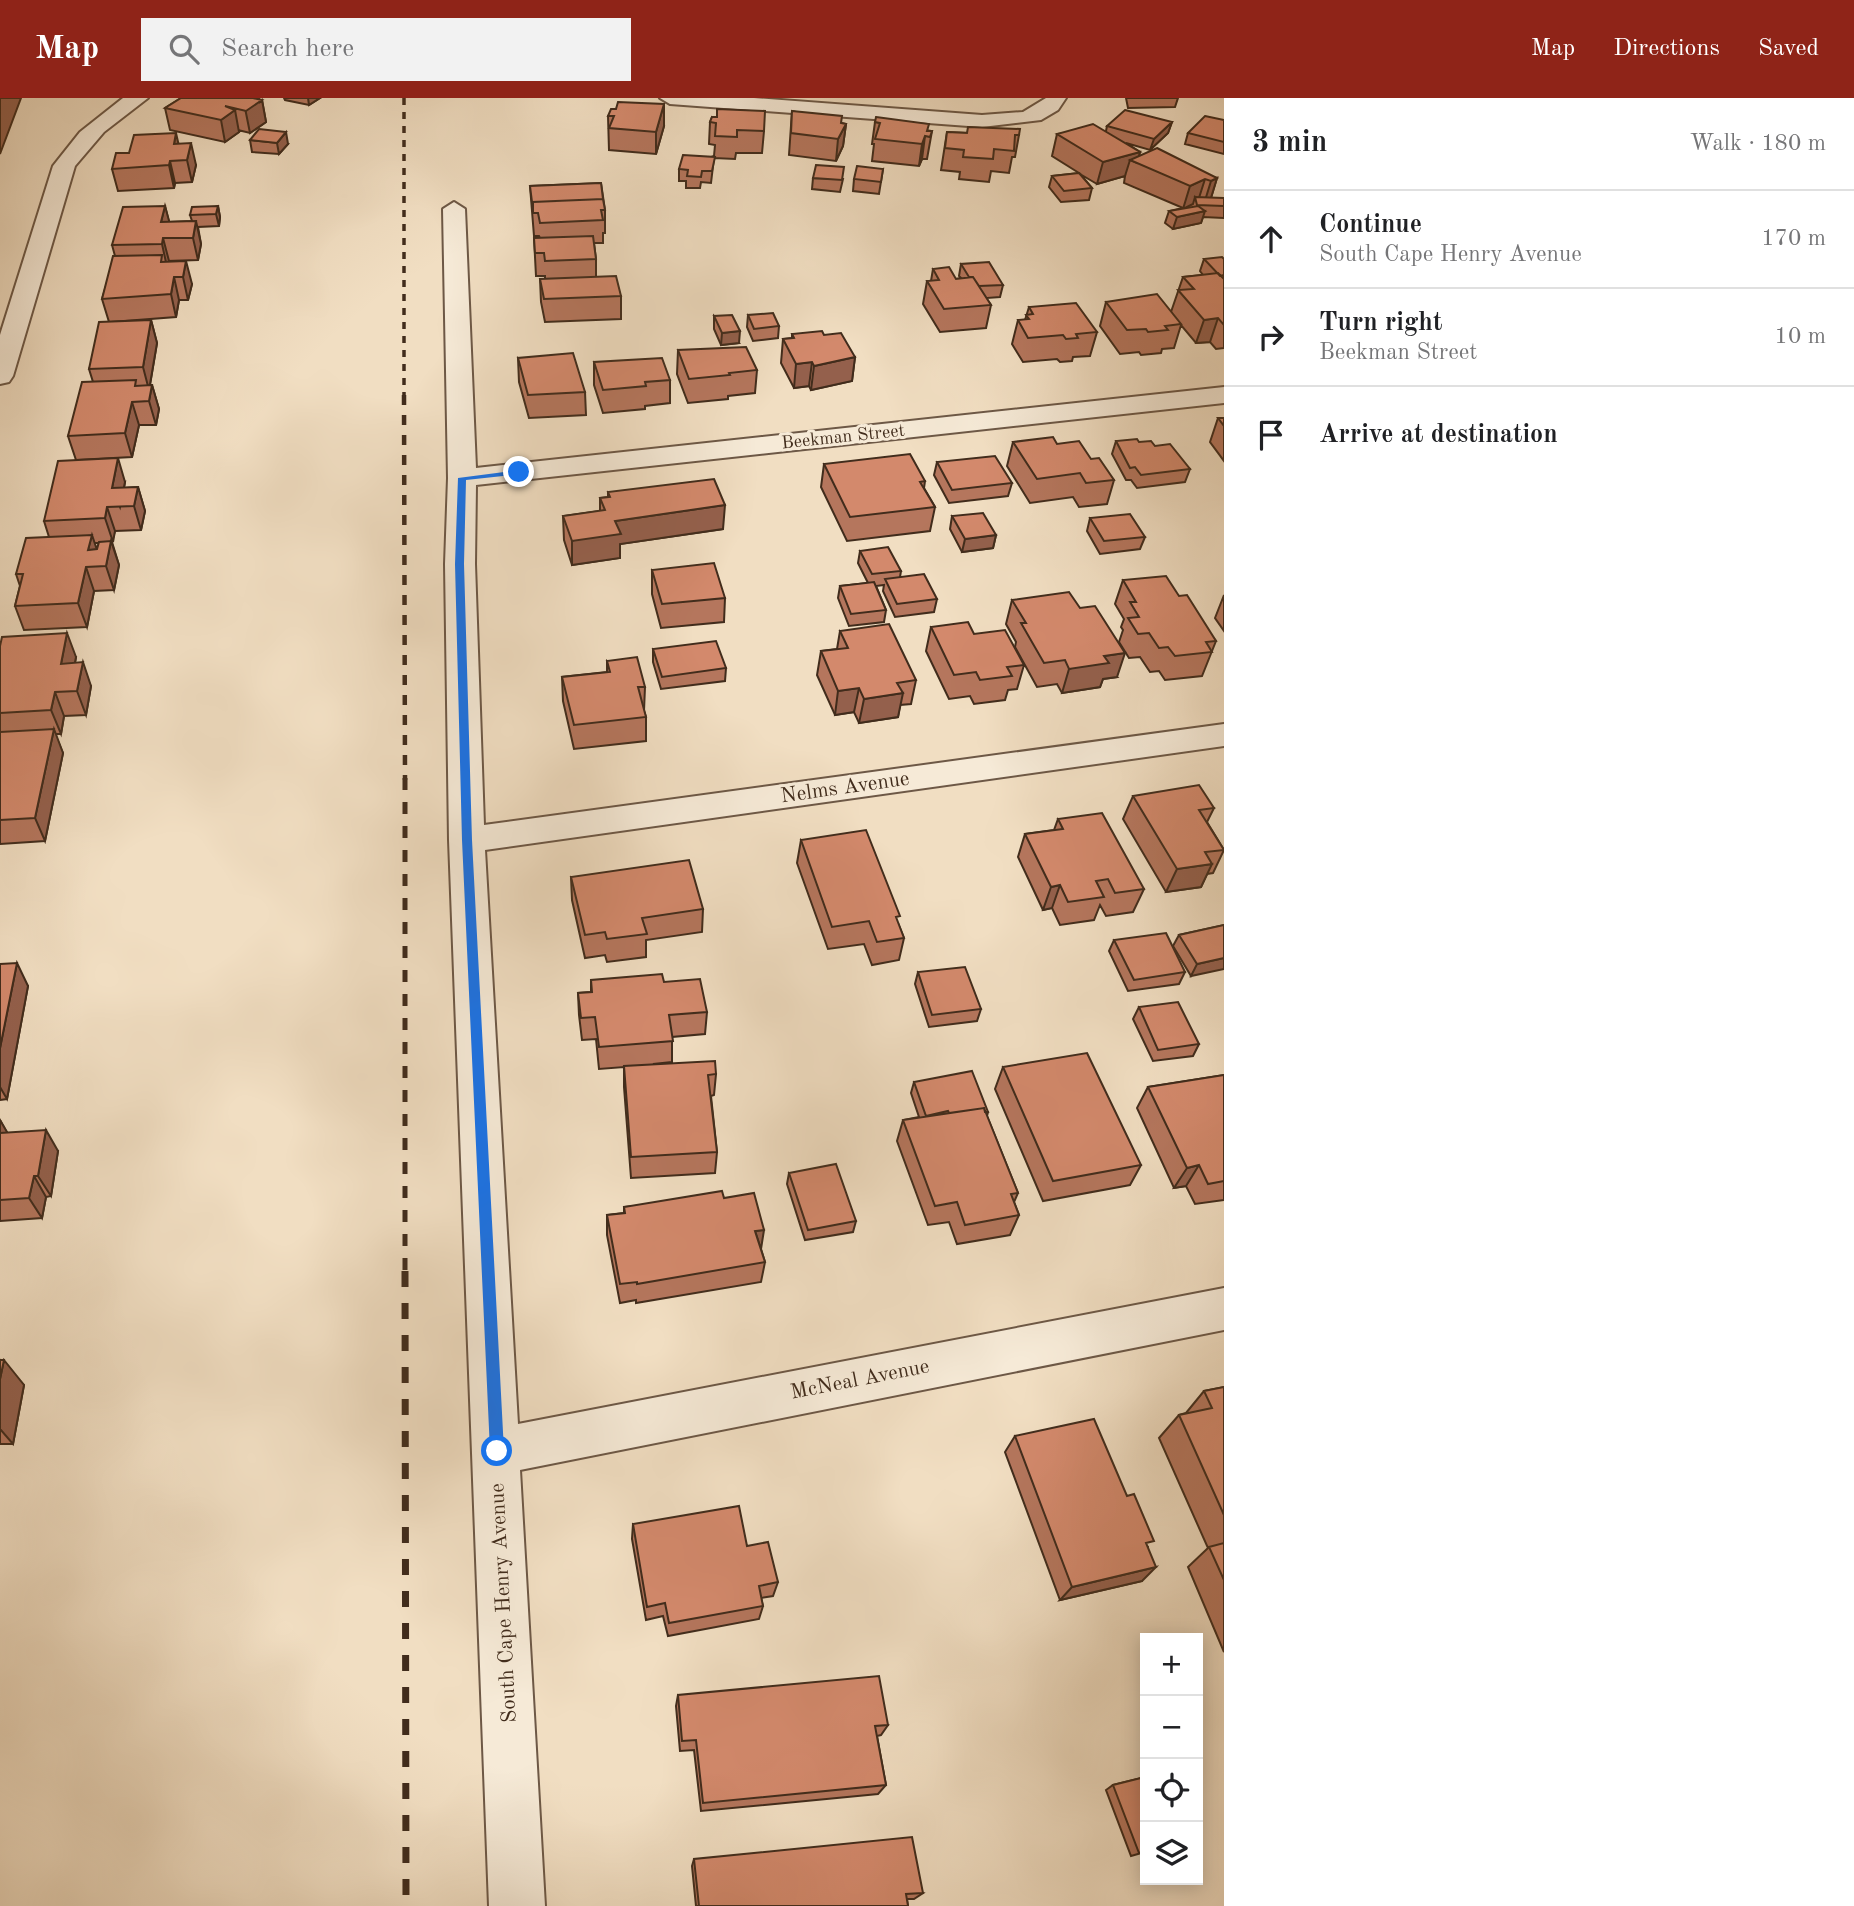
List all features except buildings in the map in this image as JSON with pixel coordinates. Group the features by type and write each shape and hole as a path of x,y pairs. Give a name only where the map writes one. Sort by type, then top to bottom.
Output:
{"street":[{"path":"0,376 64,166 78,145 102,121 138,98"},
{"path":"670,98 982,121 1026,117 1043,111 1056,98"},
{"name":"South Cape Henry Avenue","path":"454,209 462,478 460,564 467,840 517,1906"},
{"name":"Beekman Street","path":"462,478 1224,395"},
{"name":"Nelms Avenue","path":"467,840 1224,735"},
{"name":"McNeal Avenue","path":"497,1451 1224,1309"}],"railway":[{"path":"404,98 404,395"},
{"path":"404,395 405,780"},
{"path":"405,780 405,1271"},
{"path":"405,1271 406,1906"}],"route":[{"path":"497,1451 467,840 460,564 462,478 519,472"}]}
